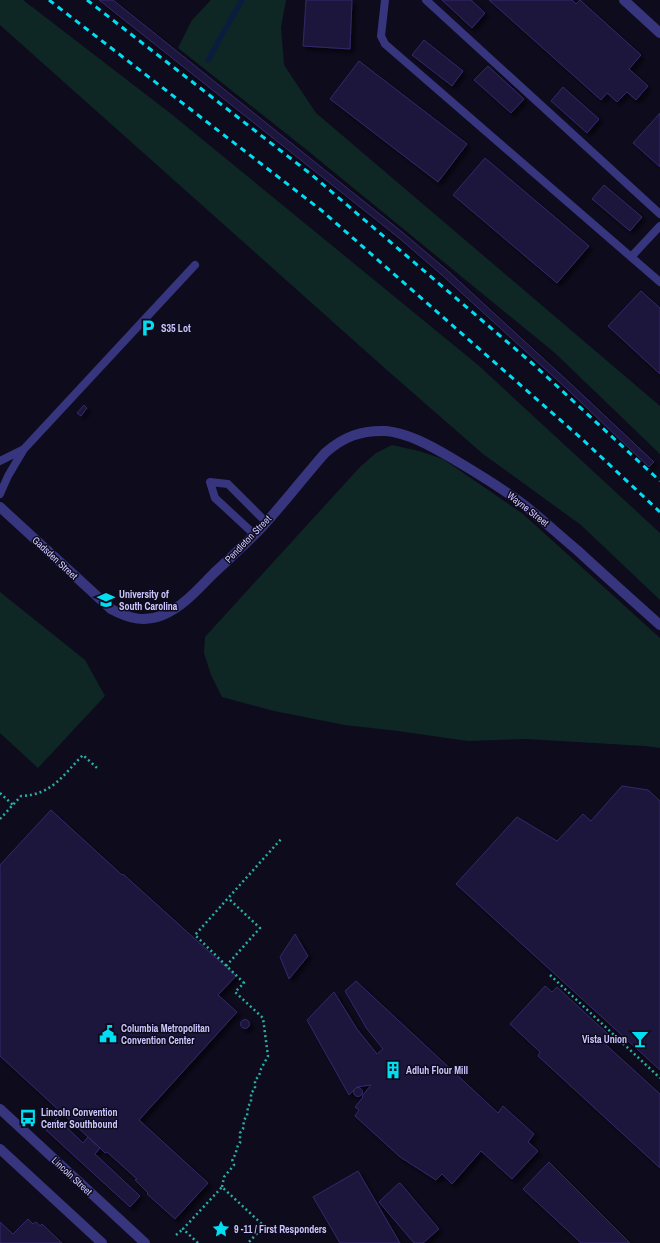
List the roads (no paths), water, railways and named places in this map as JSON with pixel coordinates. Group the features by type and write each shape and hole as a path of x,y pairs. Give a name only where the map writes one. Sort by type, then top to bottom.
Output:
{"street":[{"path":"624,0 660,33"},
{"name":"Wayne Street","path":"374,431 387,431 432,447 469,468 524,504 660,625"},
{"name":"Pendleton Street","path":"111,609 124,616 143,619 162,616 172,611 196,591 266,522 325,453 335,444 352,435 374,431"},
{"name":"Gadsden Street","path":"0,507 111,609"},
{"name":"Lincoln Street","path":"0,1109 145,1243"},
{"path":"0,1150 102,1243"}],"lane":[{"path":"385,0 381,36 385,44 660,282"},
{"path":"426,0 660,214"},
{"path":"631,257 660,226"},
{"path":"0,494 8,476 24,449 195,265"},
{"path":"0,461 24,449"},
{"path":"254,534 214,498 210,482 228,484 266,522"}],"waterway":[{"path":"208,60 242,0"}],"railway":[{"path":"49,0 321,210 582,439 660,512"},
{"path":"87,0 312,175 533,364 660,481"}],"place":[{"name":"S35 Lot","path":"148,328"},
{"name":"University of South Carolina","path":"106,600"},
{"name":"Columbia Metropolitan Convention Center","path":"108,1034"},
{"name":"Vista Union","path":"640,1039"},
{"name":"Adluh Flour Mill","path":"393,1070"},
{"name":"Lincoln Convention Center Southbound","path":"28,1118"},
{"name":"9 -11 / First Responders","path":"221,1229"}]}
